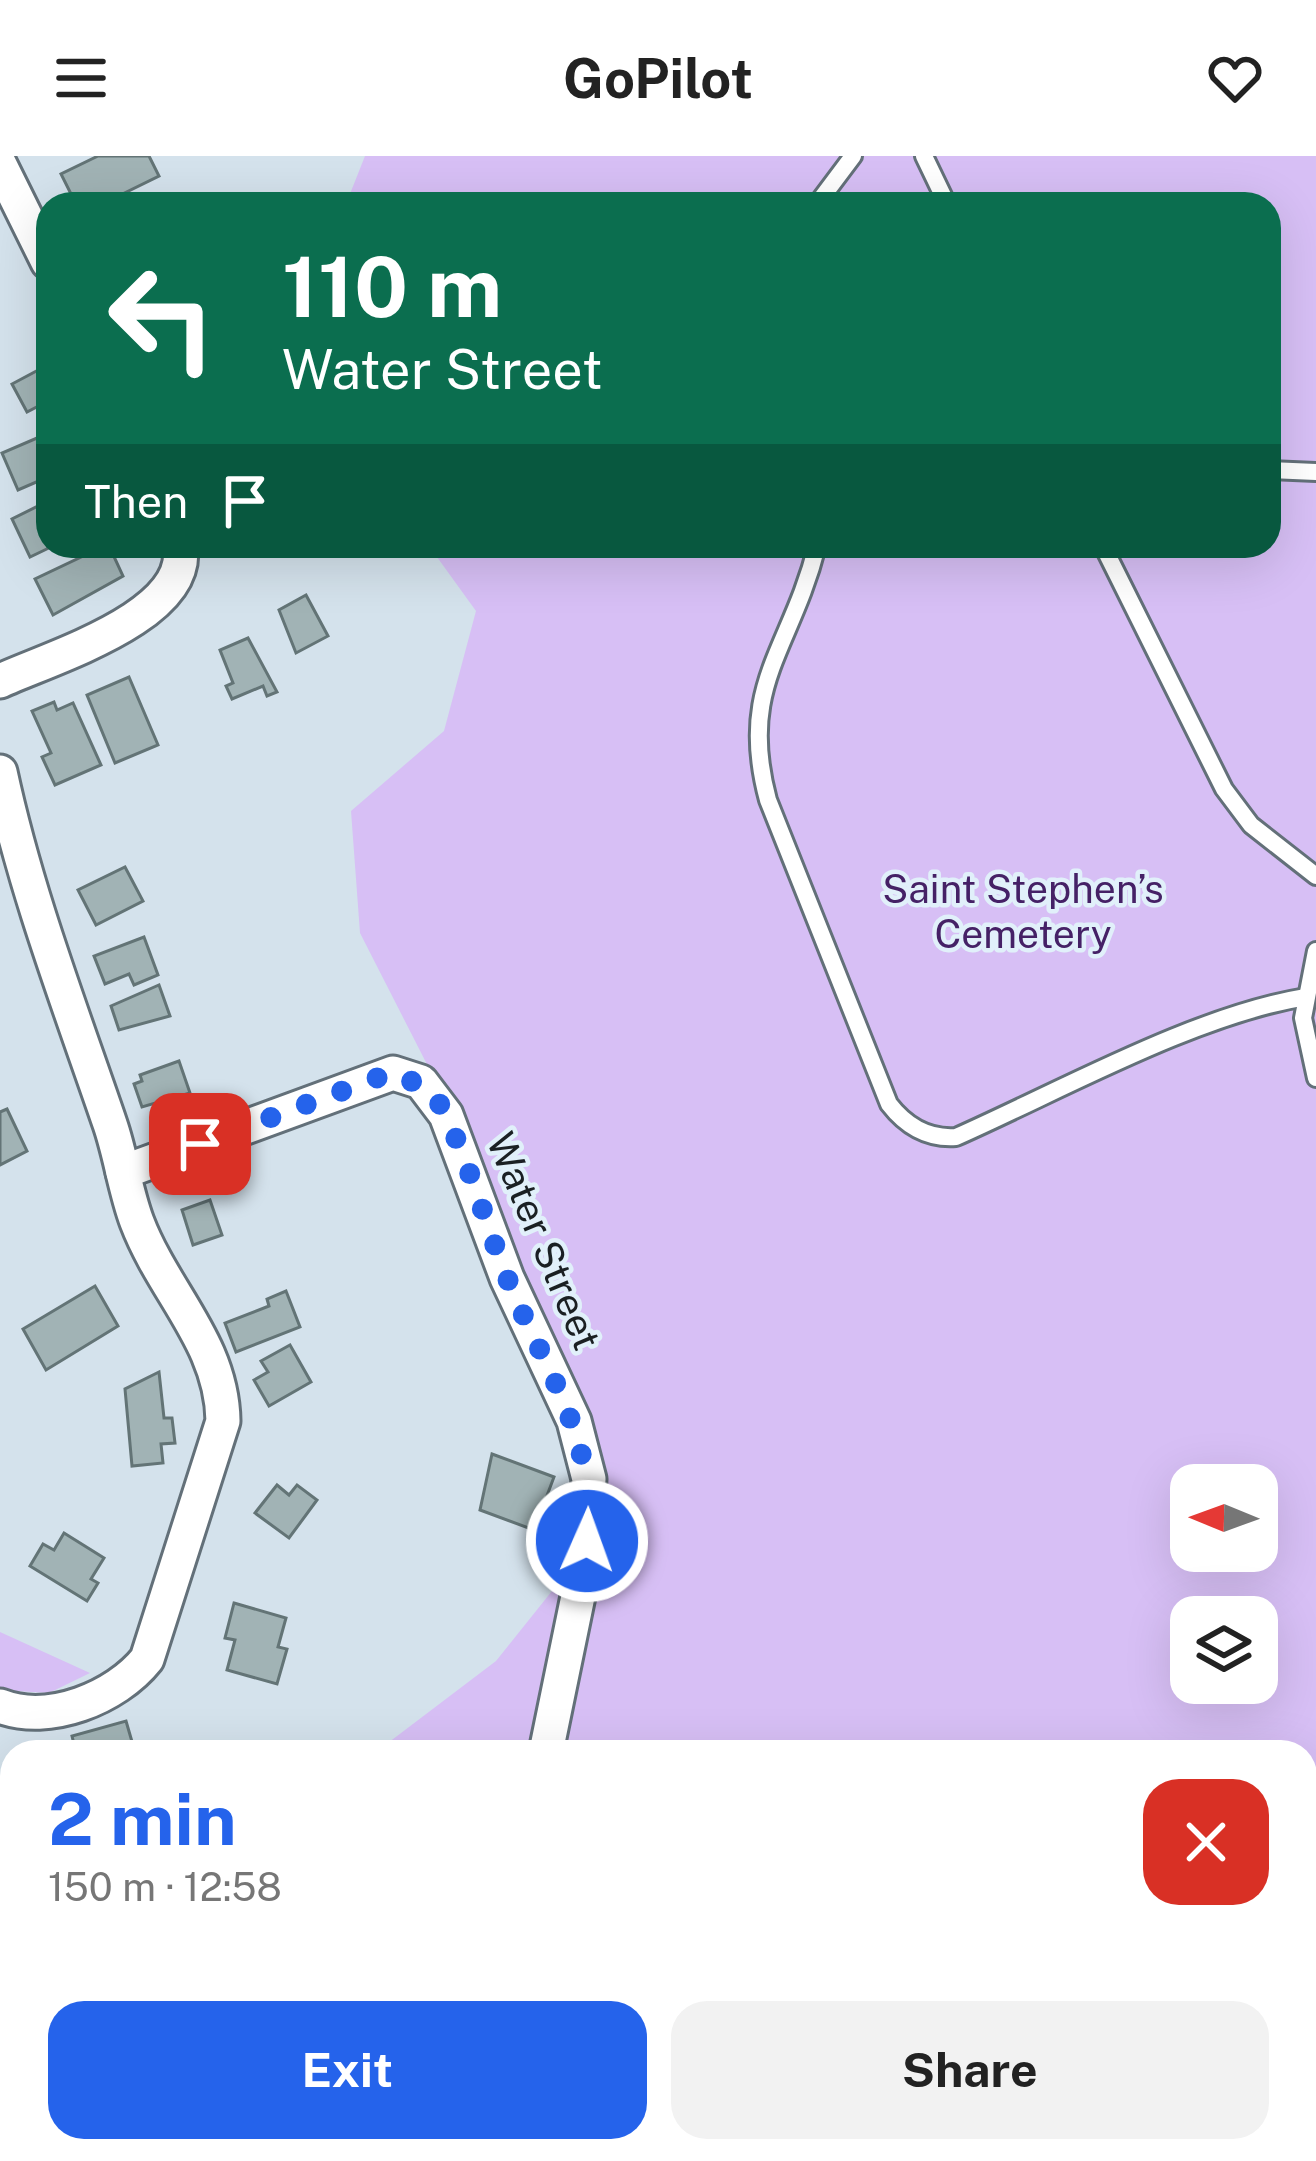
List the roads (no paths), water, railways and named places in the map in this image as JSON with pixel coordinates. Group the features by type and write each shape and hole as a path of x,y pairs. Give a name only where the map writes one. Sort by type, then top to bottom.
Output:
{"street":[{"path":"0,165 36,238"},
{"path":"0,681 144,614 167,597 178,578 179,558"},
{"path":"0,772 31,899 123,1172 158,1267 217,1370 223,1421 147,1659 122,1684 81,1703 33,1713 0,1706"},
{"name":"Water Street","path":"123,1172 393,1072 433,1092 507,1278 574,1421 589,1479 584,1567 548,1740"}],"lane":[{"path":"826,192 853,156"},
{"path":"923,156 940,192"},
{"path":"1281,471 1316,472"},
{"path":"814,558 808,583 761,690 756,754 768,800 889,1104 904,1124 941,1138 956,1137 1163,1046 1277,1002 1306,998"},
{"path":"1108,558 1224,789 1250,825 1316,876"},
{"path":"1316,952 1303,1018 1316,1078"}],"park label":[{"name":"Saint Stephen’s Cemetery","path":"1023,912"}]}
